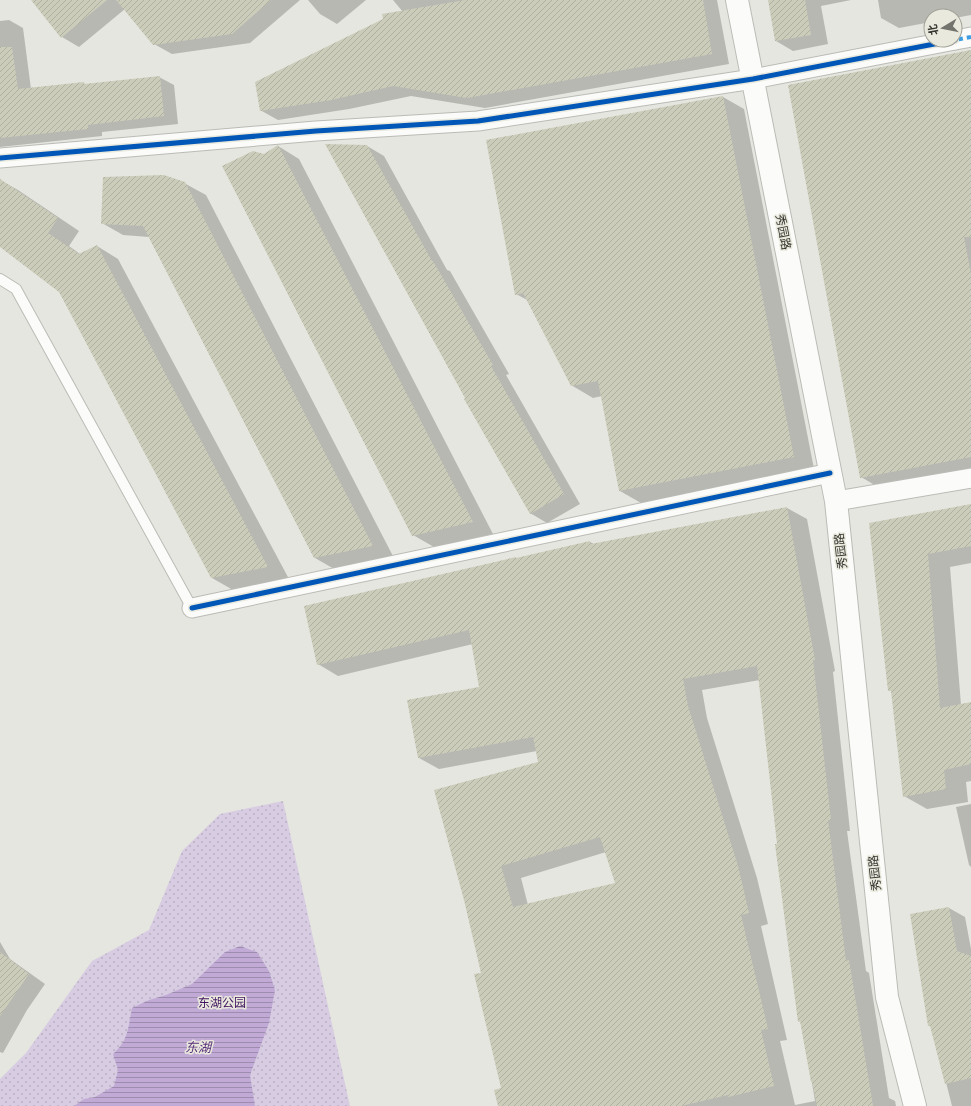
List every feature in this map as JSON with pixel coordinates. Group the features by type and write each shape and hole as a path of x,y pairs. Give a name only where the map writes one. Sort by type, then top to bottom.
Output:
{"main road":[{"name":"秀园路","path":"737,0 836,501 887,997 915,1106"}],"street":[{"path":"0,158 308,132 478,122 752,79 923,46"},
{"path":"192,608 830,473"},
{"path":"836,501 971,478"}],"lane":[{"path":"0,279 16,290 192,608"}],"green space":[{"name":"东湖公园","path":"283,801 350,1106 0,1106 0,1079 26,1053 92,961 149,930 182,851 220,814"}],"water":[{"name":"东湖","path":"240,946 257,952 269,971 275,990 269,1023 250,1075 255,1106 74,1106 84,1099 95,1097 114,1086 118,1070 113,1054 125,1038 132,1008 192,984 225,952"}],"building":[{"path":"31,0 107,0 61,38"},
{"path":"116,0 271,0 232,34 153,45"},
{"path":"465,0 703,0 712,54 467,98 393,86 331,100 260,111 255,82 383,19 382,14"},
{"path":"768,0 805,0 811,35 775,41"},
{"path":"0,47 12,47 18,89 160,76 164,116 88,125 88,129 0,138"},
{"path":"971,50 971,237 964,237 971,274 971,457 860,478 788,85"},
{"path":"723,96 794,457 619,491 598,381 571,386 523,293 515,295 486,140"},
{"path":"325,144 367,145 432,261 493,365 491,366 564,494 530,514 464,399 465,398"},
{"path":"278,145 473,522 412,536 222,166 253,151 264,154"},
{"path":"164,175 185,182 373,546 314,558 143,226 101,224 103,177"},
{"path":"0,179 58,218 48,233 79,254 97,245 268,567 211,578 59,292 0,247"},
{"path":"971,504 971,546 928,554 940,708 971,702 971,764 944,770 946,789 903,797 891,691 888,691 869,523"},
{"path":"787,507 815,660 813,660 831,820 828,820 846,961 849,960 873,1106 817,1106 800,1021 798,1022 775,844 777,844 757,666 683,679 688,706 738,866 749,913 741,915 768,1029 761,1030 774,1086 681,1106 498,1106 494,1090 501,1088 474,974 481,973 464,900 434,790 538,762 533,737 418,758 407,700 479,687 469,630 317,665 304,606 590,541 591,544","holes":["600,837 615,883 513,907 501,866"]},
{"path":"949,907 957,951 971,956 971,1078 945,1084 930,1026 928,1026 910,914"},
{"path":"0,952 29,974 0,1016"}],"marked path":[{"path":"963,38 971,37"}],"cycle path":[{"path":"0,158 316,131 478,121 753,79 923,46"},
{"path":"192,608 830,473"}]}
